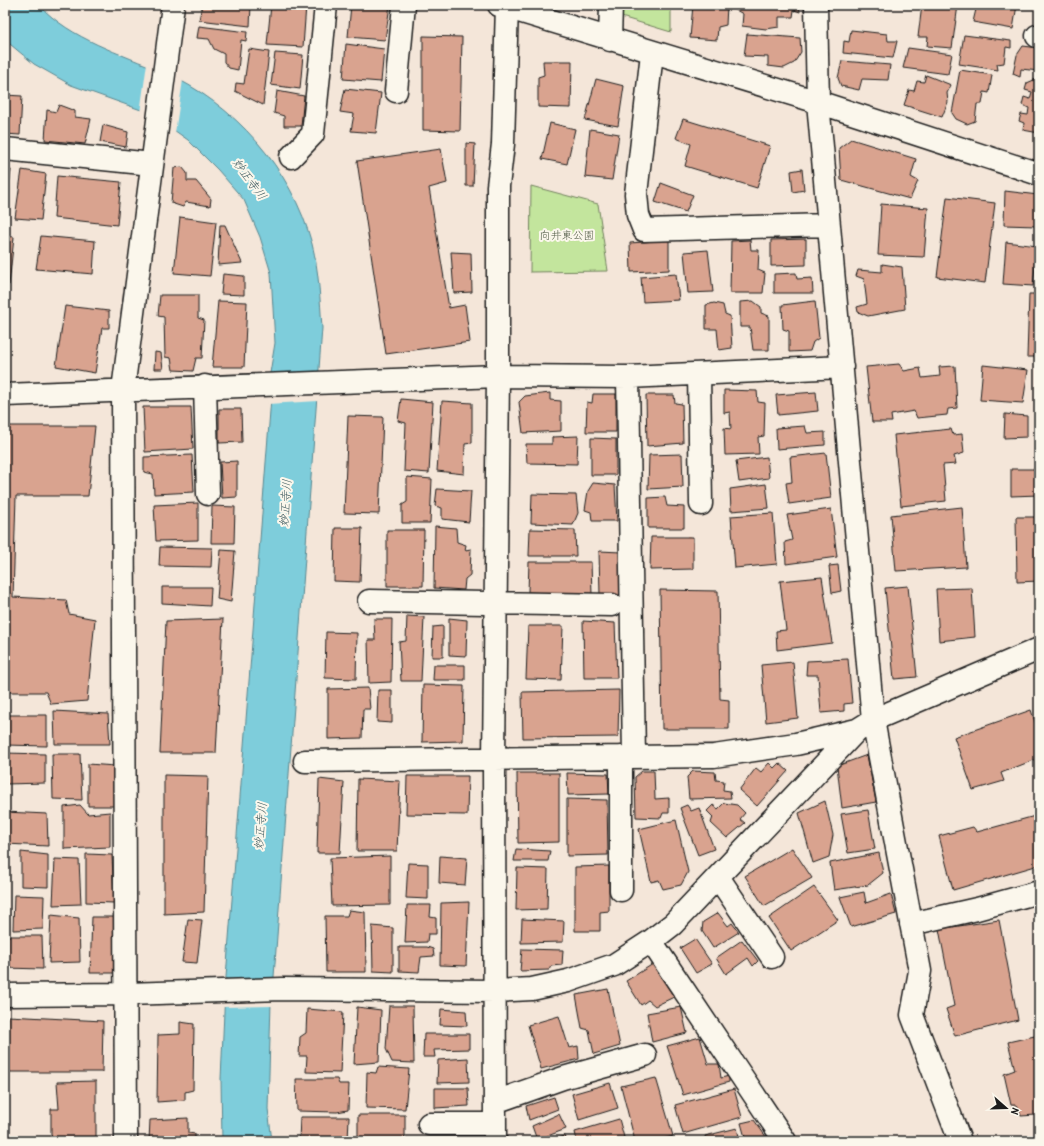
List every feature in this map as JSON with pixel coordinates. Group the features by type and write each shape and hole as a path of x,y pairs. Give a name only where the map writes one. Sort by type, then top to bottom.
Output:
{"street":[{"path":"126,1141 123,733 124,390 157,120 173,5"},
{"path":"291,157 312,134 326,5"},
{"path":"396,91 404,5"},
{"path":"610,40 611,5"},
{"path":"816,5 818,102 842,367 865,725 911,924 920,971 912,1015 960,1141"},
{"path":"429,1124 495,1133 494,759 498,376 498,186 503,144 504,6 652,53 818,102 1039,174"},
{"path":"652,53 636,194 638,215 644,230 828,225"},
{"path":"5,149 152,164"},
{"path":"5,395 205,386 271,385 498,376 628,377 842,367"},
{"path":"699,374 702,504"},
{"path":"621,890 628,757 628,377"},
{"path":"205,386 208,494"},
{"path":"369,601 612,605"},
{"path":"305,761 714,756 796,744 865,725 1039,649"},
{"path":"5,995 126,994 225,990 494,991 532,989 568,981 614,965 674,924 865,725"},
{"path":"718,877 772,957"},
{"path":"911,924 977,909 1039,892"},
{"path":"651,941 785,1141"},
{"path":"496,1102 563,1078 645,1055"}],"green space":[{"path":"618,5 671,5 671,32 618,16"},
{"name":"向井東公園","path":"531,186 598,204 608,271 530,272"}],"water":[{"name":"妙正寺川","path":"5,5 39,5 66,28 81,37 163,72 189,85 213,101 236,120 257,142 275,165 303,216 312,244 318,275 322,328 271,1002 268,1109 272,1141 222,1141 221,1079 225,990 271,398 270,373 275,343 271,273 260,237 244,200 218,170 188,140 141,110 71,85 34,64 5,40"}],"pier":[{"path":"147,63 183,80 175,133 140,113"},
{"path":"320,373 319,401 268,404 268,374"},
{"path":"276,978 272,1006 223,1007 224,979"}],"building":[{"path":"202,5 251,5 250,26 199,20"},
{"path":"271,5 306,5 303,47 267,45"},
{"path":"351,5 390,5 385,40 348,37"},
{"path":"693,5 727,5 726,25 718,27 717,40 690,38"},
{"path":"735,5 799,5 800,12 794,10 793,17 779,17 779,27 766,29 742,26 743,14 734,9"},
{"path":"922,5 958,5 952,48 927,46 928,37 918,37"},
{"path":"977,5 1017,5 1013,29 973,22"},
{"path":"199,26 247,32 246,41 241,40 238,70 229,68 224,62 224,54 214,49 209,39 197,38"},
{"path":"851,30 887,34 888,41 897,41 893,58 843,53 844,41 849,42"},
{"path":"747,34 800,38 801,52 794,63 784,68 768,66 768,57 744,56"},
{"path":"964,35 1011,41 1011,48 1006,47 1004,63 997,64 998,70 959,64"},
{"path":"423,36 462,37 460,131 423,130"},
{"path":"346,44 384,49 381,82 343,79"},
{"path":"1023,46 1039,48 1039,71 1021,69 1020,77 1013,74 1017,55"},
{"path":"908,48 952,54 948,74 903,68"},
{"path":"249,49 269,52 263,105 235,91 236,83 244,84"},
{"path":"275,53 303,55 300,89 271,85"},
{"path":"543,61 572,61 571,108 538,107 538,77 544,75"},
{"path":"842,61 890,65 888,80 862,79 859,90 841,86 838,78"},
{"path":"960,70 992,75 989,93 984,92 982,104 977,104 975,121 967,124 956,119 952,113"},
{"path":"926,75 951,85 947,93 948,102 942,117 904,105 909,90 914,91 917,81 924,82"},
{"path":"596,79 624,86 618,126 585,120"},
{"path":"1039,79 1039,133 1023,130 1024,123 1019,121 1021,114 1028,115 1029,108 1022,105 1024,97 1030,99 1032,92 1025,90 1027,83"},
{"path":"345,89 381,93 376,133 351,131 354,114 340,112"},
{"path":"277,91 304,96 301,126 284,126 284,116 274,113"},
{"path":"5,95 22,96 20,135 5,134"},
{"path":"59,105 75,111 75,117 91,119 85,144 45,140 47,110 56,112"},
{"path":"683,119 770,146 757,188 685,166 691,144 676,138"},
{"path":"550,123 575,129 567,164 542,159"},
{"path":"103,125 128,132 126,147 100,142"},
{"path":"590,129 619,134 612,180 585,177"},
{"path":"851,139 916,159 911,177 918,181 910,199 841,180 839,148"},
{"path":"466,143 475,144 473,186 466,186"},
{"path":"441,149 447,183 429,188 449,308 465,305 470,342 386,354 357,161"},
{"path":"182,167 187,173 187,181 196,181 211,199 210,206 186,202 183,207 171,203 174,168"},
{"path":"5,169 11,170 5,216"},
{"path":"802,169 804,190 793,192 791,171"},
{"path":"22,170 46,174 41,220 15,218"},
{"path":"57,176 121,182 117,225 54,218"},
{"path":"661,183 693,195 686,212 655,202"},
{"path":"1005,191 1038,195 1036,226 1004,225"},
{"path":"947,197 995,203 985,283 937,277"},
{"path":"881,204 928,208 924,257 878,255"},
{"path":"180,217 216,222 210,276 174,273"},
{"path":"220,225 225,225 242,263 218,265"},
{"path":"5,236 14,237 9,285 5,285"},
{"path":"41,236 95,241 93,274 36,269"},
{"path":"806,239 806,265 771,266 771,240"},
{"path":"669,240 669,270 631,272 630,243"},
{"path":"750,240 751,250 759,250 758,270 765,273 763,293 730,293 731,241"},
{"path":"1006,242 1037,246 1033,286 1003,284"},
{"path":"708,250 713,292 688,293 684,252"},
{"path":"451,252 471,253 472,292 454,293"},
{"path":"882,264 902,267 905,309 868,316 858,312 857,307 867,304 864,279 856,276 858,270 882,272"},
{"path":"796,273 797,279 812,278 813,293 774,293 774,274"},
{"path":"223,274 244,276 244,295 221,294"},
{"path":"676,274 679,300 643,302 641,277"},
{"path":"1029,294 1039,294 1039,357 1027,357"},
{"path":"160,295 198,295 198,318 204,320 202,358 196,358 193,371 173,370 171,358 165,357 164,317 158,316"},
{"path":"218,301 247,302 244,367 212,367"},
{"path":"753,301 761,307 761,313 769,316 769,350 753,350 750,327 740,327 740,302"},
{"path":"815,301 819,338 813,342 810,351 789,352 789,331 783,329 782,305"},
{"path":"714,303 723,305 725,314 730,316 732,348 719,350 717,329 706,329 706,305"},
{"path":"65,306 109,311 109,328 102,328 95,373 56,366"},
{"path":"155,352 161,353 163,369 154,369"},
{"path":"899,364 904,371 920,368 922,378 940,376 939,367 955,366 957,408 948,409 947,415 917,418 914,411 891,415 892,422 872,422 866,367"},
{"path":"983,365 1028,370 1023,403 980,400"},
{"path":"724,390 757,391 758,402 765,403 764,436 758,437 759,454 725,455 724,428 731,429 730,412 724,413"},
{"path":"816,392 818,411 778,415 776,395"},
{"path":"550,393 550,400 561,401 561,431 523,433 519,402 525,396"},
{"path":"593,394 616,394 616,432 586,432 587,402 592,403"},
{"path":"646,395 674,395 675,403 682,404 683,443 647,446"},
{"path":"401,399 433,402 429,473 404,471 406,423 398,421"},
{"path":"442,401 472,403 472,443 465,444 464,474 437,471"},
{"path":"143,407 191,407 193,449 145,452"},
{"path":"219,409 241,409 242,442 219,443"},
{"path":"1005,414 1027,416 1027,437 1004,438"},
{"path":"348,416 383,417 379,514 344,513"},
{"path":"5,426 95,426 88,496 16,496 13,597 66,600 69,614 95,619 87,701 51,704 46,692 5,692"},
{"path":"805,426 807,433 825,432 825,445 777,449 776,428"},
{"path":"951,429 953,435 962,434 964,453 954,456 956,464 943,465 946,501 901,506 894,435"},
{"path":"578,436 577,464 527,463 526,444 552,444 552,437"},
{"path":"591,438 616,439 616,475 591,475"},
{"path":"826,453 831,498 789,504 786,483 792,482 790,457"},
{"path":"682,454 683,487 648,489 649,455"},
{"path":"192,455 194,492 154,494 153,474 144,472 144,457"},
{"path":"767,457 769,478 739,482 736,461"},
{"path":"237,461 237,497 222,498 220,462"},
{"path":"1011,469 1039,469 1039,495 1011,496"},
{"path":"407,477 432,479 430,523 402,523 402,505 407,502"},
{"path":"593,483 615,485 617,521 592,521 591,512 585,510 588,491"},
{"path":"766,484 769,508 731,511 730,489"},
{"path":"437,489 471,491 469,522 442,519 442,508 435,506"},
{"path":"532,494 576,495 578,513 573,525 531,523"},
{"path":"665,497 667,506 684,507 684,528 648,528 648,498"},
{"path":"198,503 198,540 156,541 154,505"},
{"path":"212,506 235,507 234,543 211,543"},
{"path":"962,507 966,567 896,571 891,515"},
{"path":"831,509 837,557 786,564 785,542 792,540 787,515"},
{"path":"773,513 777,564 735,568 731,516"},
{"path":"1016,517 1039,517 1039,581 1017,582"},
{"path":"435,526 456,528 457,542 466,545 465,550 471,549 470,575 465,579 464,590 434,588"},
{"path":"335,528 362,528 360,582 334,581"},
{"path":"530,529 575,530 576,556 529,556"},
{"path":"387,530 424,530 423,586 387,586"},
{"path":"651,537 693,537 693,569 650,570"},
{"path":"160,547 212,548 211,567 159,566"},
{"path":"221,550 235,551 231,602 217,599"},
{"path":"599,551 621,552 621,596 600,595"},
{"path":"529,562 591,562 592,595 528,592"},
{"path":"838,565 841,591 832,593 829,566"},
{"path":"822,577 832,643 777,650 776,631 786,630 780,581"},
{"path":"908,586 917,677 894,679 885,588"},
{"path":"162,587 211,587 210,606 162,603"},
{"path":"972,588 975,637 939,641 936,589"},
{"path":"660,590 718,591 720,699 729,700 729,729 662,729"},
{"path":"407,616 424,617 421,681 401,681 399,642 406,641"},
{"path":"449,618 467,620 466,656 449,655"},
{"path":"223,619 216,753 160,753 166,621"},
{"path":"374,619 392,619 391,682 369,683 368,640 375,640"},
{"path":"583,621 615,623 617,678 584,678"},
{"path":"443,626 443,657 432,657 433,627"},
{"path":"528,626 563,626 561,680 526,679"},
{"path":"326,632 357,633 356,679 325,678"},
{"path":"848,659 852,703 844,704 844,711 821,713 818,675 806,675 807,661"},
{"path":"793,662 798,718 766,722 761,665"},
{"path":"434,665 465,665 465,680 433,680"},
{"path":"423,685 464,686 463,741 422,742"},
{"path":"368,688 370,709 363,709 362,738 328,739 328,689"},
{"path":"378,690 392,690 392,723 377,722"},
{"path":"619,690 618,737 523,738 522,692"},
{"path":"1031,710 1039,734 1039,758 1001,773 1004,781 973,790 954,737"},
{"path":"54,711 108,714 110,744 55,744"},
{"path":"5,715 47,715 47,746 5,745"},
{"path":"5,753 45,754 45,783 5,784"},
{"path":"52,754 80,754 82,800 53,799"},
{"path":"867,755 876,802 842,808 837,766"},
{"path":"769,763 774,768 779,763 788,771 757,806 739,790 756,768 761,772"},
{"path":"88,764 115,766 116,806 88,806"},
{"path":"642,771 654,771 655,799 669,798 669,813 663,813 661,818 636,817 635,777"},
{"path":"693,771 715,772 716,780 724,781 723,790 730,791 731,798 689,799 687,777"},
{"path":"517,773 559,773 559,842 518,843"},
{"path":"567,773 608,774 609,794 568,795"},
{"path":"164,775 208,776 204,912 164,914"},
{"path":"407,776 468,776 467,815 406,814"},
{"path":"319,779 344,782 340,853 317,853"},
{"path":"358,779 400,781 397,851 357,851"},
{"path":"567,799 607,800 608,855 567,856"},
{"path":"825,801 833,835 829,857 813,863 799,813"},
{"path":"724,803 737,805 745,813 740,819 745,823 727,838 711,823 713,817 707,811 713,805 718,809"},
{"path":"80,805 88,814 110,812 110,847 64,849 64,807"},
{"path":"687,805 691,811 699,808 714,849 698,855 680,808"},
{"path":"868,810 875,849 848,853 841,814"},
{"path":"5,812 47,814 48,846 5,844"},
{"path":"1035,816 1039,834 1039,865 953,890 939,836 973,827 977,832"},
{"path":"676,820 688,872 681,885 663,889 659,880 651,882 639,829"},
{"path":"792,848 812,878 764,906 745,876"},
{"path":"516,849 550,851 548,861 514,861"},
{"path":"21,852 48,855 48,887 21,886"},
{"path":"879,853 883,873 868,885 834,890 830,863"},
{"path":"86,854 112,855 114,903 86,902"},
{"path":"390,856 390,905 332,906 330,858"},
{"path":"440,856 467,858 465,885 439,883"},
{"path":"55,859 79,860 81,904 53,905"},
{"path":"408,863 428,864 428,899 406,898"},
{"path":"609,866 609,911 600,912 600,931 575,931 575,867"},
{"path":"517,868 548,869 547,909 516,910"},
{"path":"814,887 838,920 791,951 769,918"},
{"path":"864,892 866,903 891,894 896,914 851,927 840,897"},
{"path":"14,895 44,896 43,929 13,930"},
{"path":"469,902 466,966 440,965 441,903"},
{"path":"407,905 431,905 430,917 436,918 436,934 428,934 427,942 405,943"},
{"path":"349,910 365,912 366,972 326,972 325,916 347,916"},
{"path":"718,913 728,926 732,923 739,932 713,948 702,931 703,922"},
{"path":"51,915 79,918 80,962 49,963"},
{"path":"92,917 116,917 117,973 90,973"},
{"path":"188,919 202,920 197,963 182,962"},
{"path":"522,919 564,921 563,942 521,943"},
{"path":"999,920 1018,1020 955,1036 946,1009 954,1006 939,929"},
{"path":"372,926 393,928 393,972 373,971"},
{"path":"5,936 42,936 43,969 5,968"},
{"path":"695,939 712,964 696,973 680,948"},
{"path":"742,940 758,961 753,966 748,958 726,974 716,958"},
{"path":"399,947 427,947 433,949 434,956 421,957 419,972 399,971"},
{"path":"522,949 563,950 562,965 551,966 549,970 520,971"},
{"path":"653,964 674,997 655,1006 648,1000 641,1005 626,981"},
{"path":"608,989 620,1046 594,1054 589,1030 582,1028 576,995"},
{"path":"389,1006 413,1006 414,1063 392,1062 386,1049"},
{"path":"357,1007 381,1010 379,1062 354,1064"},
{"path":"681,1007 687,1033 652,1042 647,1013"},
{"path":"307,1009 343,1012 340,1073 306,1072 307,1056 299,1056 300,1037 306,1033"},
{"path":"441,1009 466,1011 467,1026 440,1025"},
{"path":"8,1016 103,1021 102,1072 5,1072"},
{"path":"559,1016 569,1048 578,1046 579,1059 541,1069 528,1025"},
{"path":"180,1022 194,1024 193,1090 185,1092 185,1100 157,1102 158,1035 180,1034"},
{"path":"424,1034 469,1034 469,1049 434,1050 435,1057 423,1057"},
{"path":"1039,1035 1039,1108 1036,1115 1021,1116 1017,1105 1011,1105 1004,1074 1015,1070 1008,1042"},
{"path":"700,1037 708,1064 719,1064 721,1078 729,1076 729,1082 683,1095 667,1046"},
{"path":"468,1058 469,1082 437,1083 438,1060"},
{"path":"378,1067 409,1069 405,1109 366,1108 367,1072 376,1073"},
{"path":"656,1078 673,1136 656,1141 635,1141 621,1086"},
{"path":"296,1079 337,1079 339,1084 349,1084 348,1110 337,1112 297,1111"},
{"path":"96,1081 96,1141 51,1141 51,1109 59,1109 57,1082"},
{"path":"610,1083 618,1108 579,1120 572,1094"},
{"path":"435,1088 468,1088 469,1106 435,1108"},
{"path":"734,1089 742,1117 683,1134 675,1105"},
{"path":"554,1097 558,1109 529,1120 526,1106"},
{"path":"559,1114 566,1129 537,1140 532,1126"},
{"path":"358,1115 405,1115 405,1141 358,1141"},
{"path":"300,1117 349,1117 348,1141 299,1141"},
{"path":"188,1118 188,1133 195,1134 195,1141 149,1141 150,1120"},
{"path":"619,1119 625,1141 577,1141 575,1132"},
{"path":"754,1120 769,1141 746,1141 741,1123"},
{"path":"737,1128 740,1141 706,1141 705,1136"},
{"path":"565,1136 567,1141 548,1141"}]}
